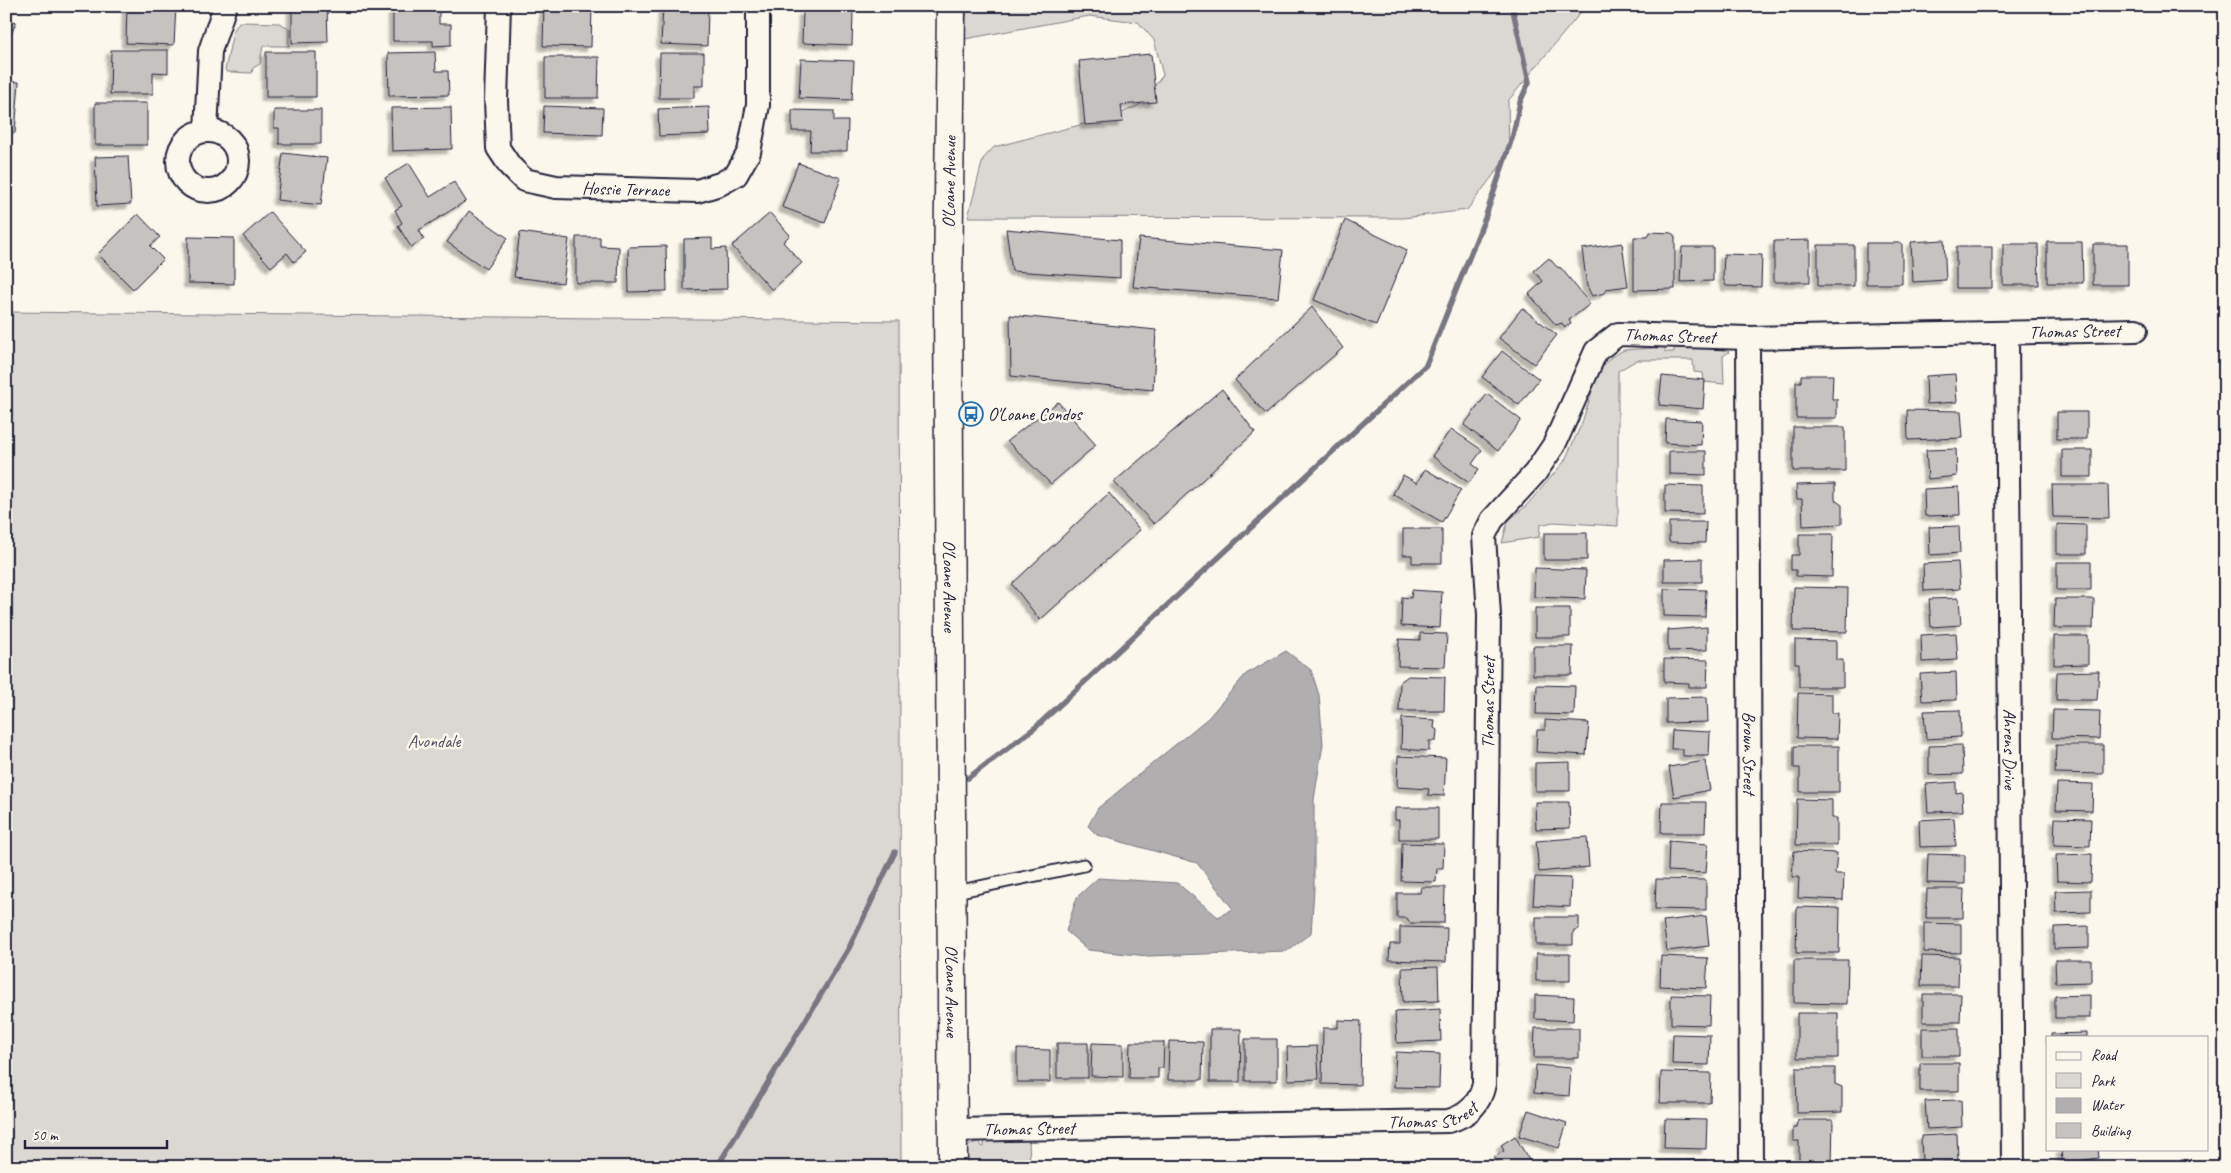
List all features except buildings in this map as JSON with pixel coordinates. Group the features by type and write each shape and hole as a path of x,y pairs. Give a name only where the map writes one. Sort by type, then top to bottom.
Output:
{"street":[{"path":"206,131 210,51 225,6"},
{"name":"Hossie Terrace","path":"499,6 496,100 498,148 510,166 524,180 556,187 698,191 720,184 736,175 749,152 758,105 758,6"},
{"name":"O'Loane Avenue","path":"951,6 948,314 953,1167"},
{"name":"Thomas Street","path":"953,1130 1448,1121 1457,1119 1473,1109 1482,1093 1484,1084 1489,615 1484,536 1492,520 1535,473 1554,445 1596,352 1618,334 1748,338 2136,330"},
{"name":"Ahrens Drive","path":"2007,333 2013,1167"},
{"name":"Brown Street","path":"1748,338 1751,1167"}],"lane":[{"path":"951,893 1084,865"}],"green space":[{"path":"967,6 1586,6 1508,101 1509,154 1467,210 1403,218 968,217 983,159 994,147 1115,116 1141,104 1163,75 1154,40 1138,22 1089,16 965,39"},
{"path":"239,22 279,23 289,28 289,46 263,46 260,64 253,68 252,73 227,72 225,70 233,32"},
{"name":"Avondale","path":"6,312 899,321 901,1167 6,1167"},
{"path":"1674,346 1721,347 1729,352 1723,356 1724,384 1704,382 1703,373 1694,372 1693,360 1637,360 1618,371 1618,526 1553,522 1540,525 1539,537 1502,543 1508,521 1526,506 1564,462 1582,423 1598,372 1611,357 1624,350 1665,347 1665,352 1674,352"},
{"path":"1029,1140 1030,1164 1024,1167 966,1167 967,1148 979,1141 982,1147 984,1147 984,1141"}],"water":[{"path":"1286,651 1311,670 1319,695 1323,744 1314,799 1314,889 1311,933 1287,951 1148,956 1088,950 1066,931 1077,897 1098,878 1177,883 1218,917 1233,909 1197,863 1097,835 1088,826 1098,808 1208,718 1246,674"}],"waterway":[{"path":"968,778 1036,727 1426,365 1485,218 1513,135 1520,102 1529,82 1512,6"},
{"path":"717,1167 849,948 895,852"}],"place":[{"name":"O'Loane Condos","path":"971,414"}]}
